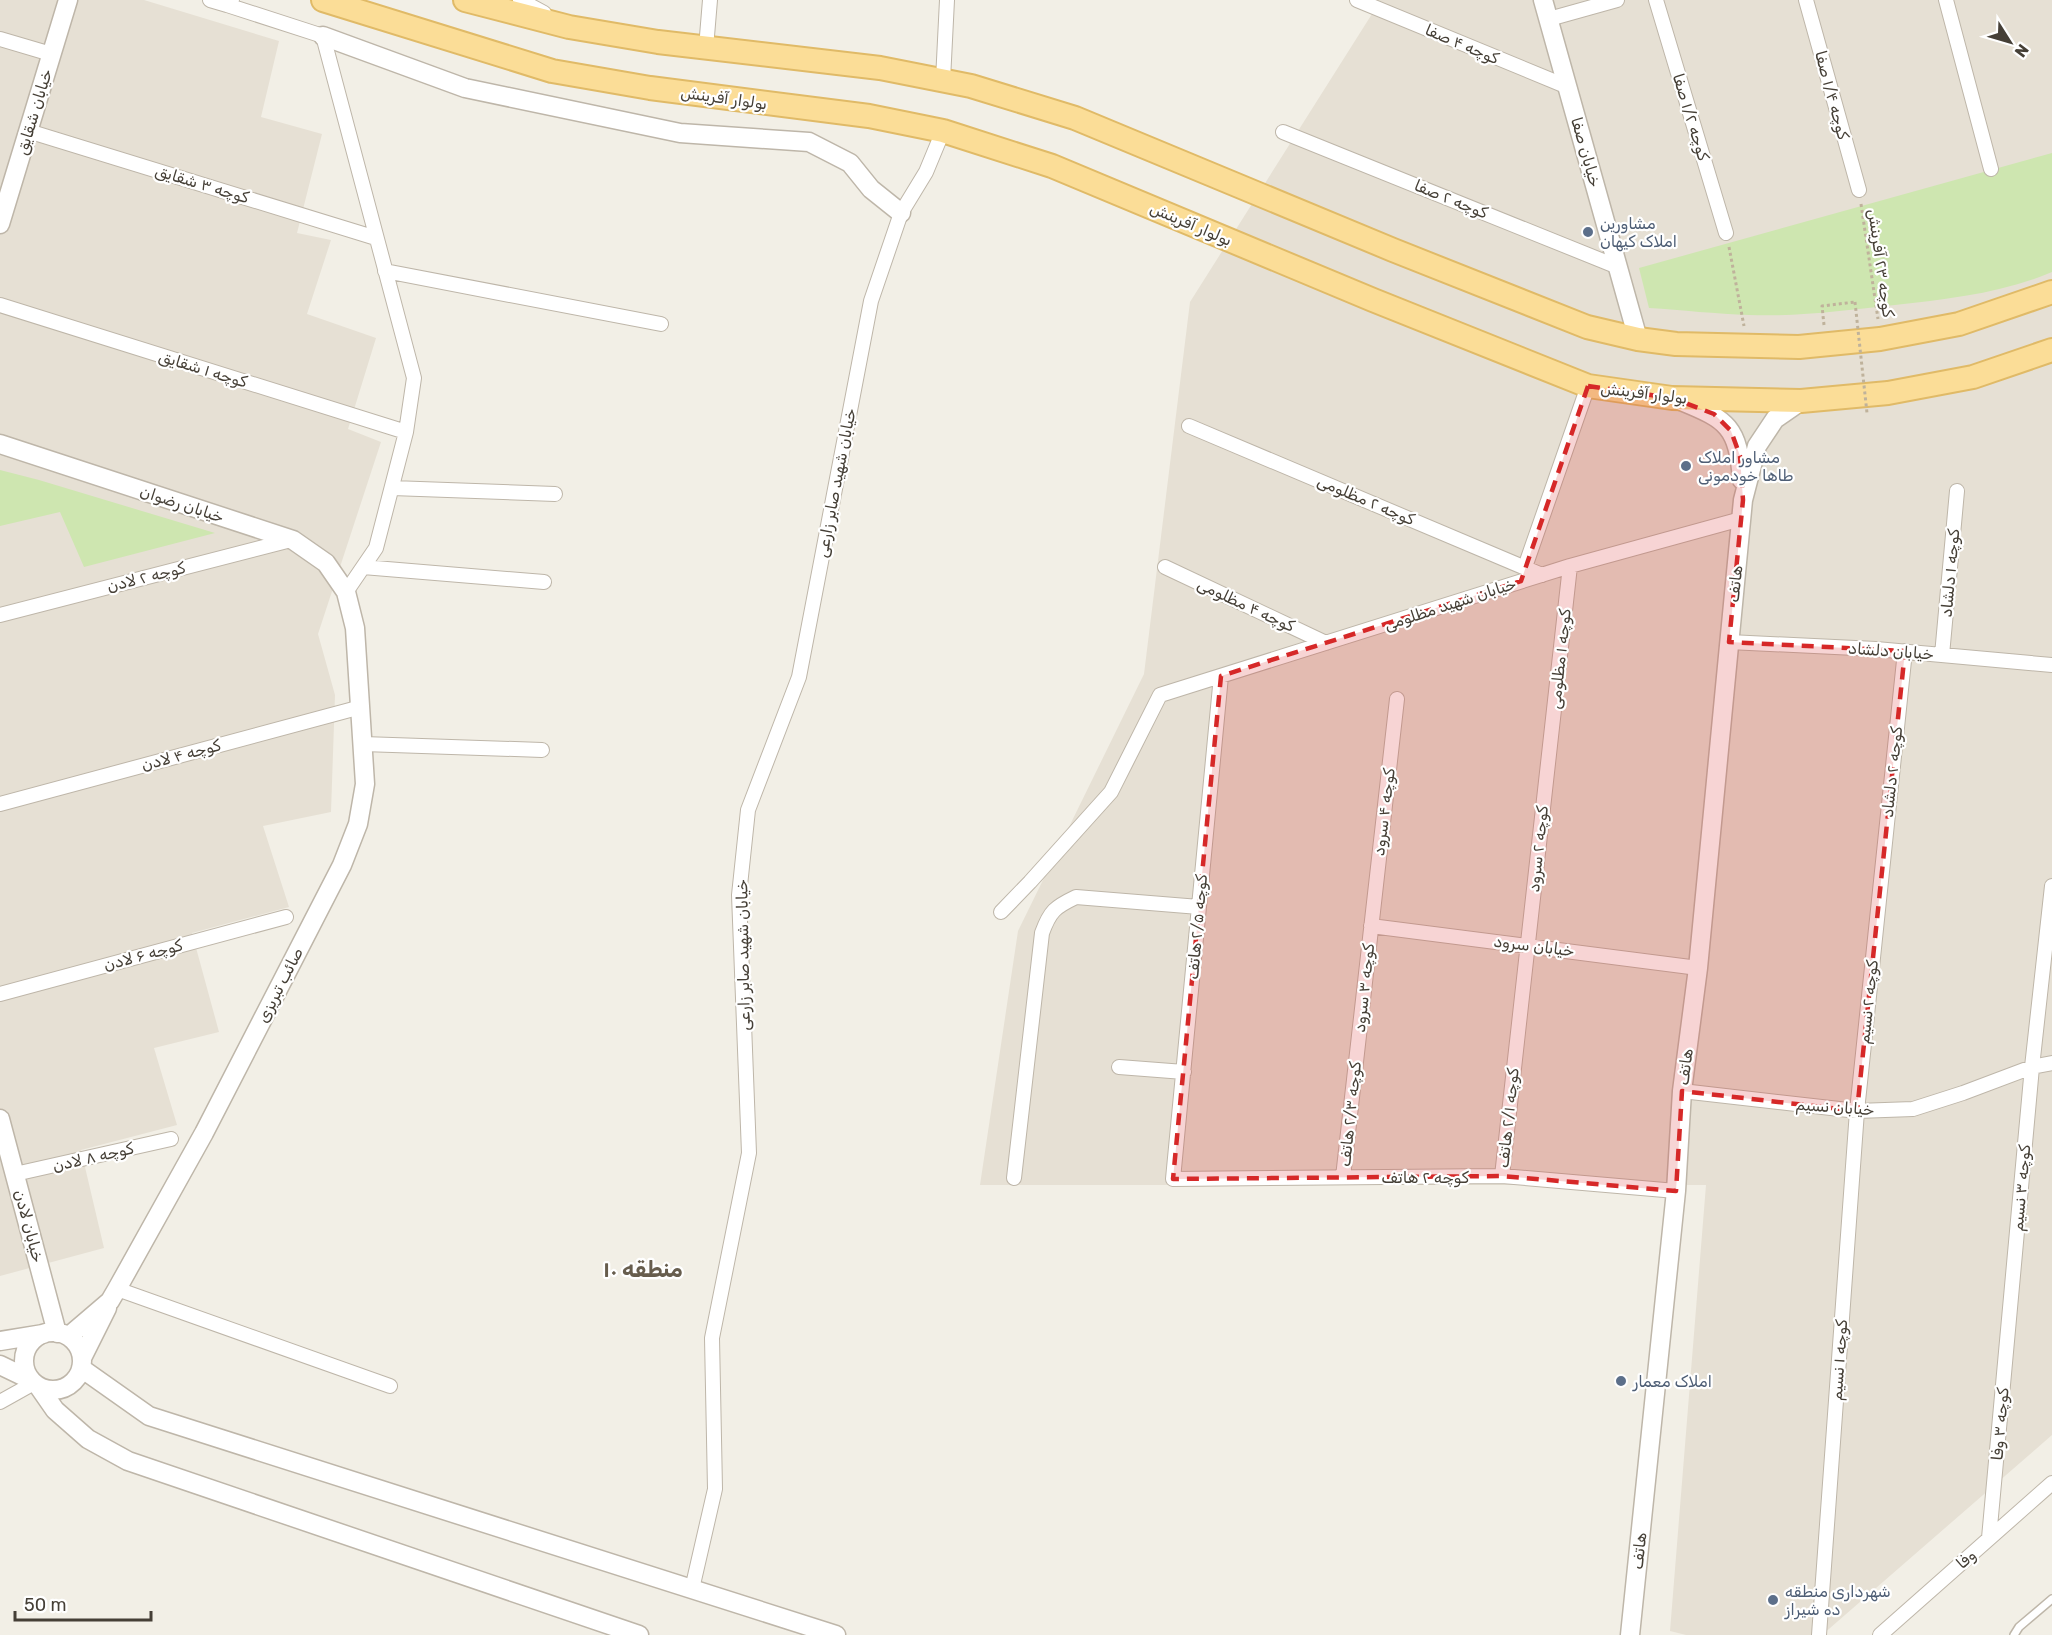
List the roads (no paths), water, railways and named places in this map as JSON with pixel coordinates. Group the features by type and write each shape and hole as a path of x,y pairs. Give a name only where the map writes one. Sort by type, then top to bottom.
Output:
{"main road":[{"name":"بولوار آفرینش","path":"323,0 552,71 650,88 869,116 943,131 1052,166 1373,300 1588,386 1672,398 1801,401 1888,393 1973,377 2052,350"},
{"path":"465,0 569,27 706,48 880,69 971,86 1075,118 1382,246 1587,327 1638,339 1676,344 1799,347 1880,339 1959,324 2052,292"}],"street":[{"name":"خیابان شقایق","path":"0,223 68,0"},
{"path":"210,0 230,3 476,90 680,133 810,142 850,163 871,189 901,213"},
{"path":"520,0 569,27"},
{"path":"706,48 710,0"},
{"path":"943,81 947,0"},
{"name":"کوچه ۴ صفا","path":"1357,0 1568,87"},
{"name":"خیابان صفا","path":"1543,0 1638,339"},
{"path":"1549,19 1617,0"},
{"name":"کوچه ۱/۲ صفا","path":"1656,0 1726,233"},
{"name":"کوچه ۱/۴ صفا","path":"1806,0 1858,190"},
{"path":"1946,0 1991,169"},
{"path":"323,36 414,378 406,432 376,548 346,592"},
{"path":"0,39 51,54"},
{"name":"کوچه ۳ شقایق","path":"28,131 376,238"},
{"name":"خیابان شهید صابر زارعی","path":"692,1589 716,1489 712,1338 749,1153 739,895 748,810 799,677 871,301 901,213 926,172 943,131"},
{"name":"کوچه ۲ صفا","path":"1284,132 1618,267"},
{"path":"385,270 662,324"},
{"name":"کوچه ۱ شقایق","path":"0,305 406,432"},
{"path":"1526,567 1588,386"},
{"name":"هاتف","path":"1630,1635 1676,1191 1682,1091 1698,968 1743,500 1740,456 1731,431 1714,414 1672,398"},
{"name":"هاتف","path":"1743,500 1757,446 1775,419 1801,401"},
{"name":"کوچه ۲ مظلومی","path":"1190,426 1542,574"},
{"name":"خیابان رضوان","path":"0,444 292,540 326,563 346,592"},
{"path":"392,488 555,494"},
{"name":"کوچه ۱ دلشاد","path":"1942,655 1957,491"},
{"name":"خیابان شهید مظلومی","path":"1001,912 1112,792 1160,695 1542,574 1742,519"},
{"name":"کوچه ۲ لادن","path":"0,615 292,540"},
{"name":"کوچه ۱ مظلومی","path":"1549,753 1570,566"},
{"path":"363,567 544,582"},
{"name":"کوچه ۴ مظلومی","path":"1165,567 1326,643"},
{"name":"صائب تبریزی","path":"59,1334 113,1295 204,1133 342,865 358,824 365,784 363,744 355,628 346,592"},
{"name":"خیابان دلشاد","path":"1730,642 1905,651 2052,665"},
{"name":"کوچه ۲ دلشاد","path":"1880,893 1905,651"},
{"name":"کوچه ۲/۵ هاتف","path":"1173,1179 1221,676"},
{"name":"کوچه ۴ سرود","path":"1371,926 1397,699"},
{"name":"کوچه ۴ لادن","path":"0,804 361,707"},
{"path":"363,744 542,750"},
{"name":"کوچه ۲ سرود","path":"1514,1060 1549,753"},
{"name":"کوچه ۳ نسیم","path":"2010,1309 2032,1067 2052,888"},
{"name":"کوچه ۲ نسیم","path":"1857,1112 1880,893"},
{"path":"1014,1178 1042,933 1048,915 1058,906 1076,897 1199,907"},
{"name":"کوچه ۶ لادن","path":"0,994 286,917"},
{"name":"خیابان سرود","path":"1371,926 1698,968"},
{"name":"کوچه ۳ سرود","path":"1357,1051 1371,926"},
{"name":"کوچه ۲/۳ هاتف","path":"1343,1177 1357,1051"},
{"name":"کوچه ۲/۱ هاتف","path":"1502,1176 1514,1060"},
{"name":"خیابان نسیم","path":"1682,1091 1857,1112 1913,1109 1963,1094 2032,1067 2052,1063"},
{"path":"1119,1067 1184,1072"},
{"name":"کوچه ۱ نسیم","path":"1819,1635 1857,1112"},
{"name":"خیابان لادن","path":"0,1119 59,1334"},
{"name":"کوچه ۸ لادن","path":"15,1174 171,1139"},
{"name":"کوچه ۲ هاتف","path":"1173,1179 1502,1176 1676,1191"},
{"path":"0,1365 48,1390 68,1387 76,1380 113,1295 390,1386"},
{"name":"کوچه ۳ وفا","path":"1989,1538 2010,1309"},
{"path":"0,1341 59,1334 76,1343 81,1352 82,1363 149,1416 836,1635"},
{"path":"59,1334 35,1339 25,1354 26,1372 55,1410 88,1439 128,1461 639,1635"},
{"path":"0,1402 35,1383"},
{"name":"وفا","path":"1880,1635 2052,1483"}],"lane":[{"path":"2014,1635 2019,1627 2052,1599"}],"place":[{"name":"مشاورین املاک کیهان","path":"1588,232"},
{"name":"مشاور املاک طاها خودمونی","path":"1686,466"},
{"name":"املاک معمار","path":"1621,1381"},
{"name":"شهرداری منطقه ده شیراز","path":"1773,1600"}],"district":[{"name":"منطقه ۱۰","path":"643,1269"}]}
